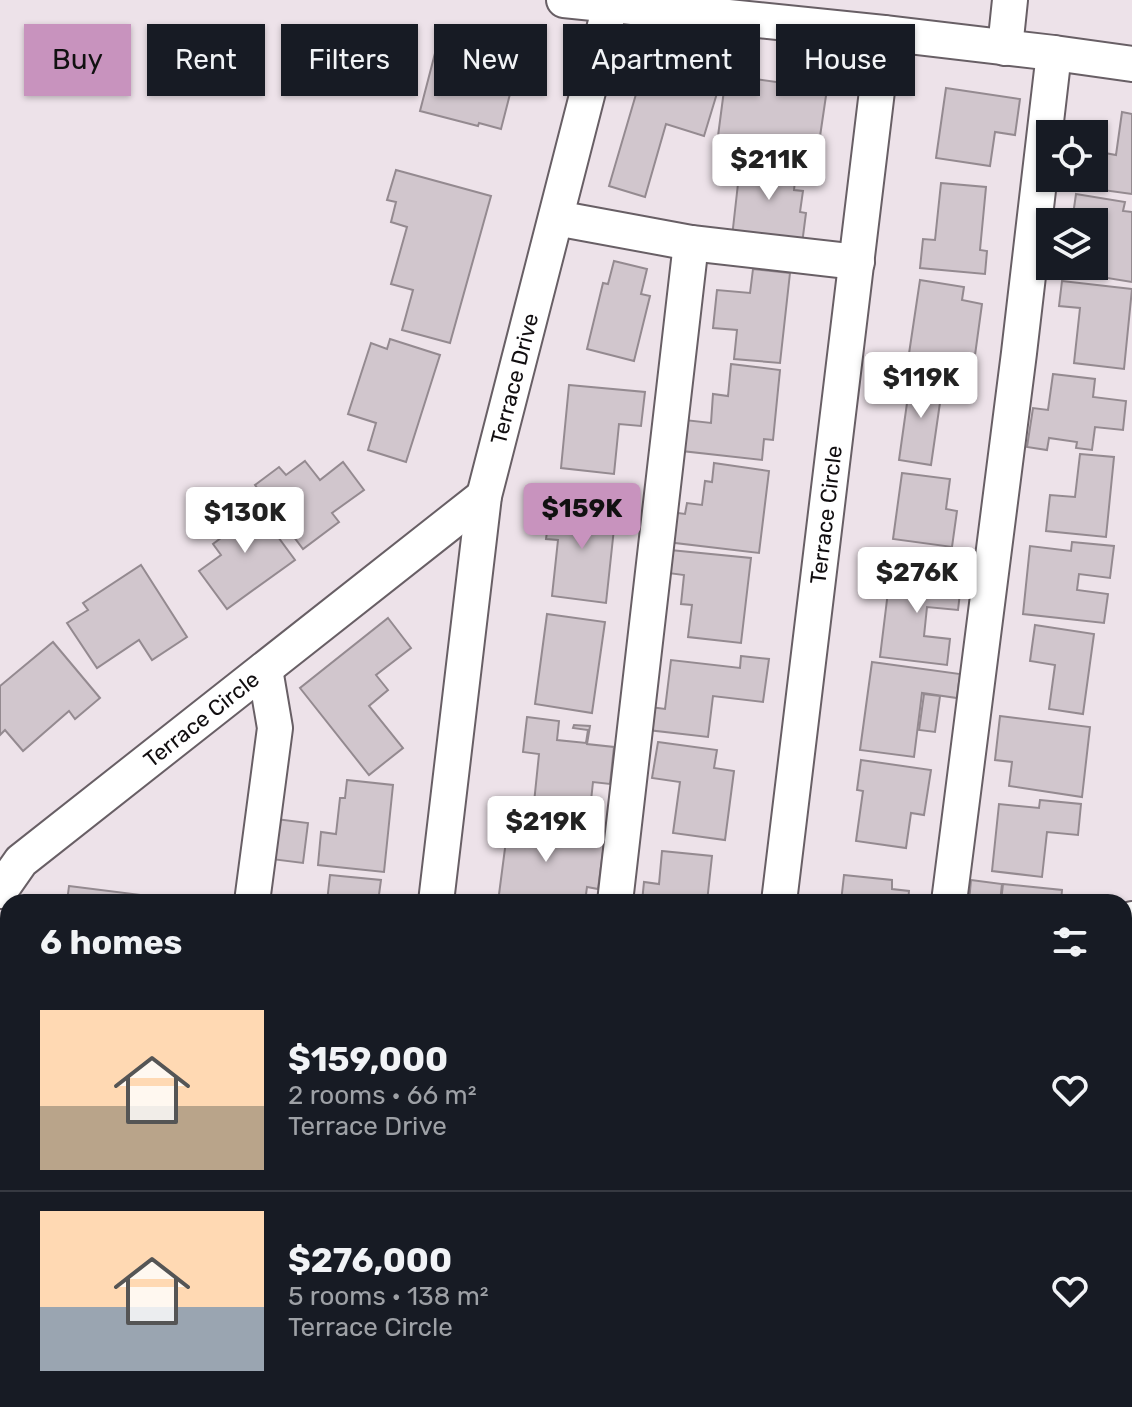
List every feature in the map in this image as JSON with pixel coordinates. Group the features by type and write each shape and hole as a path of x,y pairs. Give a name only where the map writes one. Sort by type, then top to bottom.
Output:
{"street":[{"path":"564,0 793,24"},
{"path":"1005,48 1010,0"},
{"name":"Terrace Drive","path":"437,894 484,496 610,6"},
{"path":"915,37 1132,64"},
{"path":"950,894 1054,53"},
{"name":"Terrace Circle","path":"780,894 877,96"},
{"path":"556,218 691,243 857,262"},
{"path":"616,894 691,243"},
{"name":"Terrace Circle","path":"0,891 21,861 484,496"},
{"path":"253,894 275,728 265,669"}],"building":[{"path":"434,57 434,96 509,96 501,129 420,111"},
{"path":"760,80 776,82 776,96 826,96 818,150 718,136 723,96 760,96"},
{"path":"946,88 1020,99 1015,135 995,132 990,166 936,158"},
{"path":"635,96 716,96 704,136 666,124 645,197 609,186"},
{"path":"1122,112 1132,114 1132,194 1108,191 1108,154 1116,155"},
{"path":"741,157 797,163 794,190 803,191 800,212 806,213 802,244 732,237"},
{"path":"396,170 491,196 450,343 402,330 413,290 391,284 407,227 391,222 396,202 387,200"},
{"path":"941,183 986,187 980,250 987,251 985,274 920,268 923,239 935,240"},
{"path":"1076,194 1125,202 1123,211 1132,212 1132,282 1108,278 1108,208 1074,208"},
{"path":"614,261 647,269 641,294 650,296 634,361 587,349 603,283 608,284"},
{"path":"753,269 790,273 780,363 734,359 737,330 713,328 717,290 750,293"},
{"path":"920,280 964,287 962,300 982,304 972,377 907,367"},
{"path":"1062,281 1132,289 1124,369 1074,363 1080,308 1059,306"},
{"path":"390,339 440,355 406,462 368,450 376,423 348,414 371,343 387,349"},
{"path":"731,364 780,370 773,440 764,439 762,460 682,451 685,420 711,423 713,394 728,396"},
{"path":"1053,374 1095,379 1093,397 1126,401 1123,430 1095,427 1092,450 1076,448 1077,442 1049,438 1047,450 1027,447 1033,408 1048,410"},
{"path":"907,377 943,382 931,465 899,460 908,396 904,395"},
{"path":"569,385 645,392 641,426 619,424 614,474 561,468"},
{"path":"1080,454 1114,457 1106,537 1046,531 1050,495 1075,497"},
{"path":"305,461 320,480 343,462 364,490 332,513 339,522 303,549 255,485 279,467 286,475"},
{"path":"714,463 769,471 759,553 667,542 670,512 685,514 687,503 702,505 705,481 712,482"},
{"path":"902,473 950,479 946,509 957,511 952,547 893,539"},
{"path":"235,495 248,513 256,507 295,560 227,609 199,571 221,555 213,544 234,528 219,507"},
{"path":"551,503 616,510 606,603 552,596 558,540 546,539"},
{"path":"1072,542 1114,546 1110,578 1079,574 1077,590 1108,594 1104,623 1023,614 1030,546 1071,551"},
{"path":"670,550 751,558 741,643 688,637 692,605 681,604 684,575 668,573"},
{"path":"141,565 187,637 152,660 139,640 97,668 67,623 88,610 83,603"},
{"path":"891,567 962,576 958,610 927,607 924,636 950,639 947,665 880,657"},
{"path":"547,614 605,622 592,713 535,704"},
{"path":"388,618 411,648 376,675 388,690 369,706 403,748 369,775 300,688"},
{"path":"1035,625 1094,634 1083,714 1049,709 1055,665 1030,661"},
{"path":"53,642 100,698 75,719 69,711 23,751 5,730 0,735 0,686"},
{"path":"741,656 769,659 763,702 713,696 708,737 648,730 650,707 665,709 671,660 740,668"},
{"path":"872,662 960,674 957,698 922,693 914,757 860,750"},
{"path":"924,694 940,696 935,732 919,730"},
{"path":"1000,716 1090,727 1082,797 1009,786 1012,762 995,760"},
{"path":"527,717 559,721 557,740 586,743 588,730 573,728 574,725 590,726 587,744 614,747 610,784 593,782 590,810 534,803 539,754 523,752"},
{"path":"658,742 717,750 714,768 734,771 725,840 673,833 680,782 652,778"},
{"path":"861,760 931,770 924,815 911,813 906,848 856,841 863,791 857,790"},
{"path":"347,780 393,785 384,872 318,865 321,832 336,834 340,798 345,798"},
{"path":"1040,800 1081,804 1078,835 1047,832 1042,877 992,871 999,804 1039,808"},
{"path":"510,810 546,815 543,836 604,844 598,889 587,887 586,894 499,894"},
{"path":"276,819 308,823 303,863 271,859"},
{"path":"662,851 712,856 708,894 643,894 644,882 659,884"},
{"path":"330,875 381,880 379,894 328,894"},
{"path":"844,875 892,880 892,889 909,891 909,894 842,894"},
{"path":"971,880 1002,884 1001,894 970,894"},
{"path":"1003,884 1062,890 1062,894 1002,894"},
{"path":"69,886 133,894 68,894"}]}
